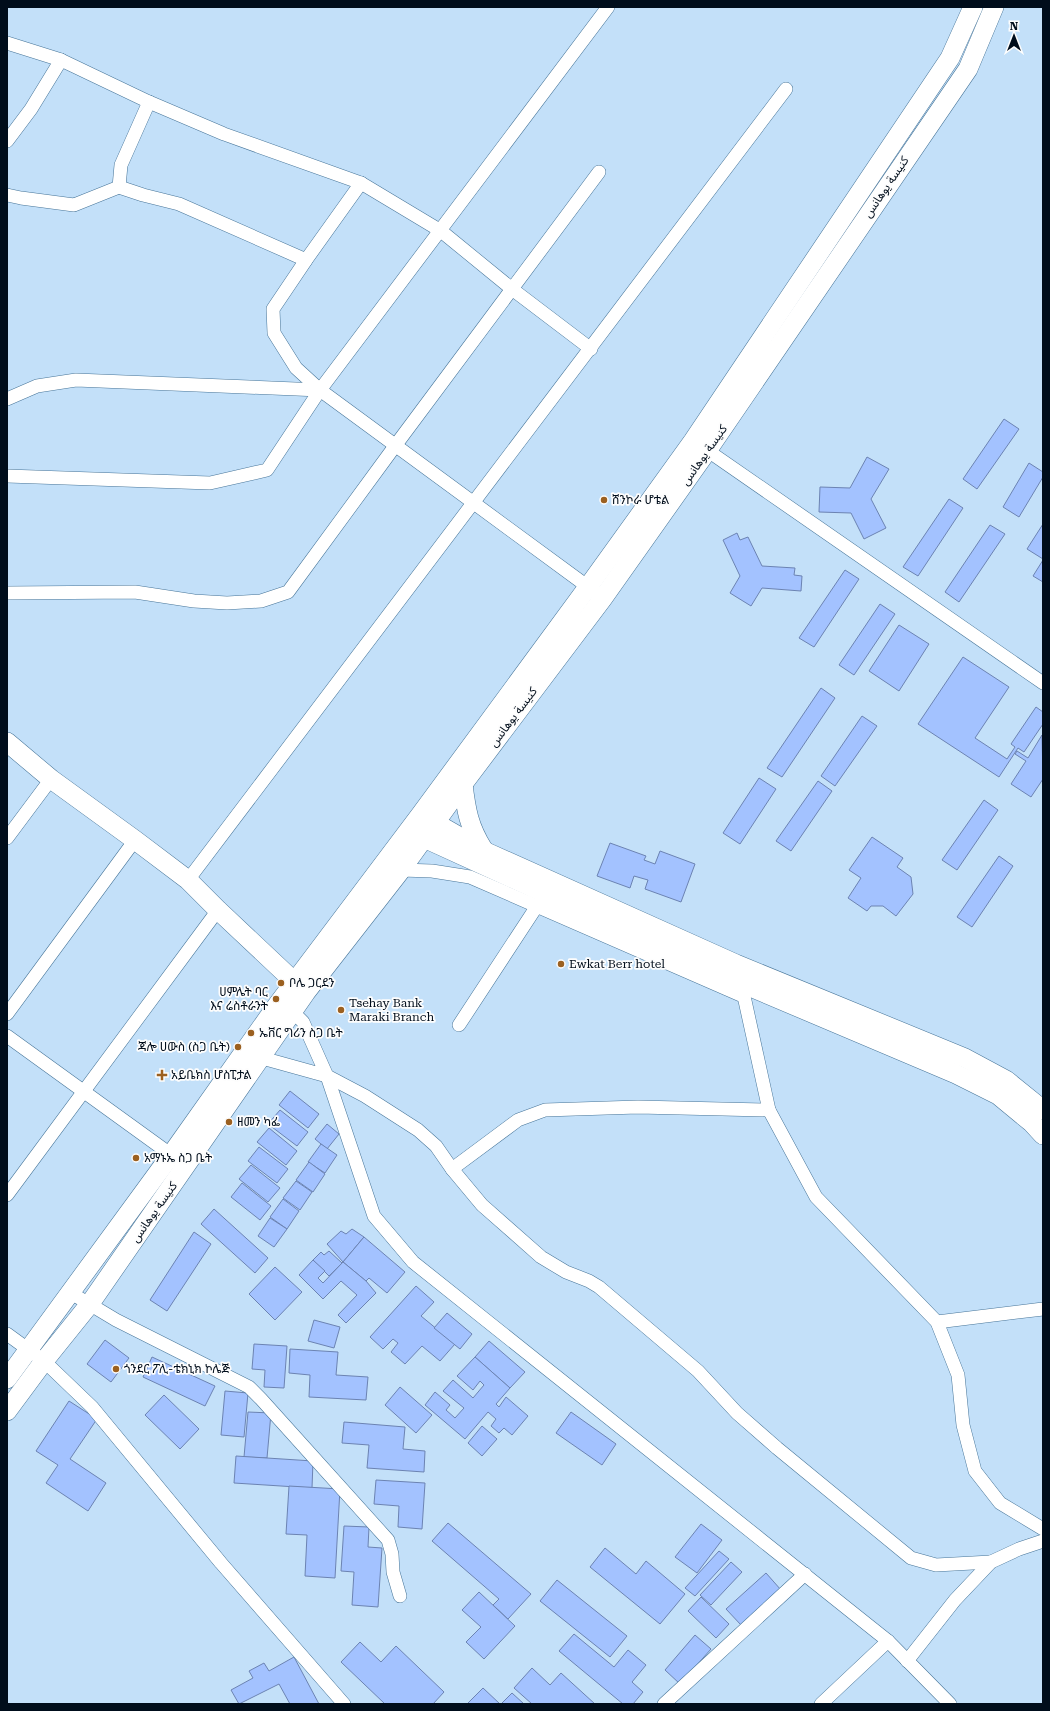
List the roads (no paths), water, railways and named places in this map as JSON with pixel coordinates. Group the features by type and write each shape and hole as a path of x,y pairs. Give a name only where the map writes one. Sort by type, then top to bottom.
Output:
{"street":[{"path":"7,476 210,483 267,470 320,390 608,7"},
{"path":"7,1379 71,1293 118,1226 178,1160 300,987 422,826 595,592 700,446 950,58 973,7"},
{"name":"كنيسة يوهانس","path":"700,446 968,69 994,7"},
{"path":"7,43 61,60 149,102 224,134 361,183 441,231 512,290 591,348"},
{"path":"7,141 30,109 61,60"},
{"path":"188,880 786,89"},
{"path":"119,187 121,165 149,102"},
{"path":"7,593 135,592 194,601 227,603 261,601 288,592 600,172"},
{"path":"361,183 273,309 274,333 296,368 320,390 595,592"},
{"path":"7,195 74,205 119,187 179,204 306,260"},
{"path":"7,400 37,386 76,380 320,390"},
{"path":"700,446 1043,683"},
{"name":"كنيسة يوهانس","path":"300,987 401,870 422,826 463,784 595,592"},
{"path":"7,742 50,779 188,880 300,987"},
{"path":"7,838 50,779"},
{"path":"463,784 466,810 470,826 484,850"},
{"path":"422,826 484,850 736,964 965,1058 1006,1080 1043,1110"},
{"path":"422,826 742,989"},
{"path":"7,1014 135,840"},
{"path":"401,870 432,871 470,877 537,906 956,1074 998,1095 1032,1123 1043,1136"},
{"path":"460,1025 537,906"},
{"path":"7,1195 218,910"},
{"path":"736,964 769,1110 816,1197 938,1322 958,1375 963,1425 975,1471 1000,1503 1043,1529"},
{"path":"286,1008 303,1022 327,1076 374,1216 413,1262 888,1641 950,1704"},
{"path":"7,1036 178,1160"},
{"path":"255,1052 327,1076 365,1096 418,1130 436,1146 452,1169 482,1205 540,1257 566,1272 600,1287 698,1371 737,1413 777,1448 911,1558 936,1565 991,1562"},
{"path":"452,1169 518,1120 544,1110 638,1107 769,1110"},
{"name":"كنيسة يوهانس","path":"7,1411 44,1361 89,1305 136,1238 178,1160"},
{"path":"118,1226 136,1238"},
{"path":"71,1293 89,1305 248,1387 257,1395 388,1540 392,1554 392,1572 400,1596"},
{"path":"938,1322 1043,1309"},
{"path":"7,1334 44,1361 92,1407 221,1563 344,1704"},
{"path":"907,1660 955,1600 991,1562 1019,1549 1043,1541"},
{"path":"664,1704 805,1574"},
{"path":"821,1704 888,1641"}],"place":[{"name":"ሸንኮራ ሆቴል","path":"604,500"},
{"name":"Ewkat Berr hotel","path":"561,964"},
{"name":"ቦሌ ጋርደን","path":"281,983"},
{"name":"ሀምሌት ባር እና ሬስቶራንት","path":"276,999"},
{"name":"Tsehay Bank Maraki Branch","path":"341,1010"},
{"name":"ኤቨር ግሪን ስጋ ቤት","path":"251,1033"},
{"name":"ጃሎ ሀውስ (ስጋ ቤት)","path":"238,1047"},
{"name":"አይቤክስ ሆስፒታል","path":"162,1075"},
{"name":"ዘመን ካፌ","path":"229,1122"},
{"name":"አማኑኤ ስጋ ቤት","path":"136,1158"},
{"name":"ጎንደር ፖሊ-ቴክኒክ ኮሌጅ","path":"116,1369"}]}
